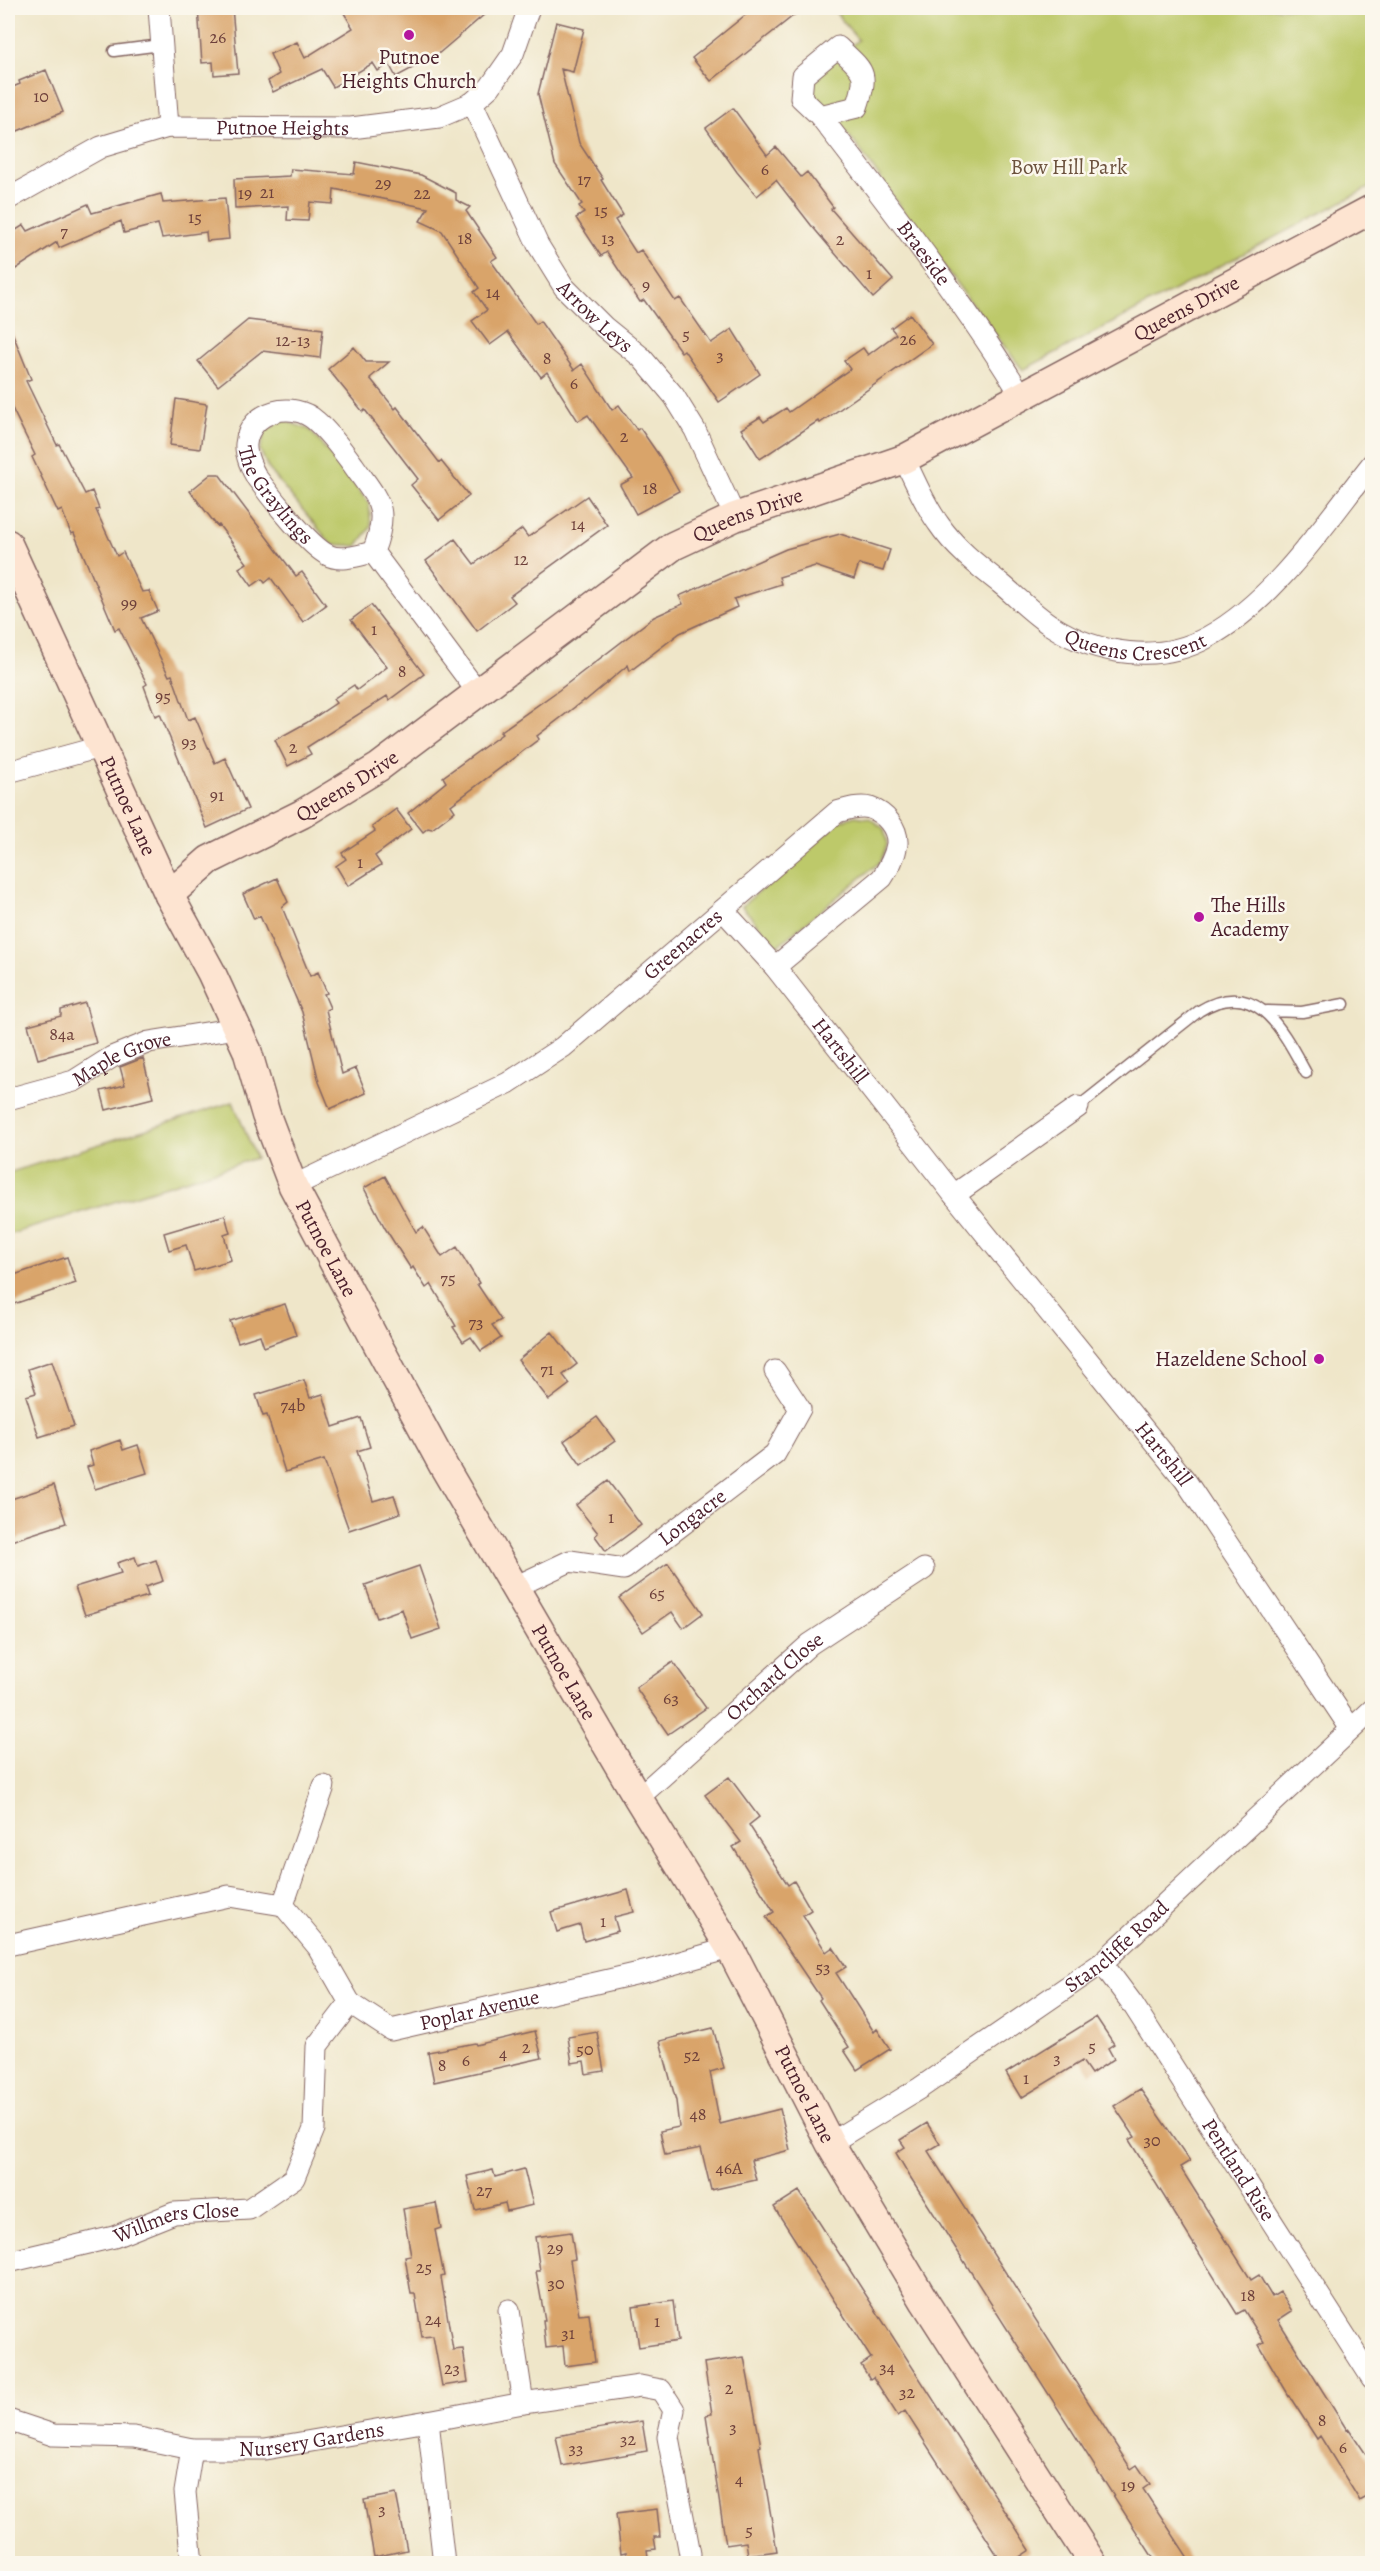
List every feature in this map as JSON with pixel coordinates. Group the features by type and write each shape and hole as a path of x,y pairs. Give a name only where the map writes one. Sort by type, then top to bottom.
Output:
{"street":[{"path":"159,8 168,127"},
{"name":"Putnoe Heights","path":"8,199 101,147 168,127 351,128 439,117 472,103 490,87 513,54 522,12"},
{"name":"Arrow Leys","path":"472,103 538,245 553,270 564,287 604,327 641,357 674,396 695,430 735,517"},
{"name":"Braeside","path":"820,116 928,255 988,340 1022,395"},
{"name":"Queens Drive","path":"169,895 209,860 302,814 379,767 477,691 674,546 735,517 904,459 1372,209"},
{"name":"The Graylings","path":"291,410 315,419 350,460 380,502 383,523 373,552 347,557 329,556 311,543 256,476 246,445 253,423 268,412 291,410"},
{"name":"Queens Crescent","path":"904,459 937,523 962,552 1052,626 1088,644 1126,654 1170,651 1207,638 1253,606 1304,550 1372,464"},
{"name":"Putnoe Lane","path":"8,544 169,895 211,972 247,1050 266,1115 293,1186 444,1467 638,1798 730,1948 830,2143 925,2302 1093,2564"},
{"path":"373,552 477,691"},
{"name":"Putnoe Lane","path":"8,772 100,747"},
{"name":"Greenacres","path":"293,1186 518,1077 563,1047 837,812 851,808 870,808 890,821 897,841 893,861 882,878 775,966"},
{"name":"Hartshill","path":"723,910 775,966 954,1195 1185,1480 1351,1729"},
{"name":"Maple Grove","path":"8,1099 74,1081 112,1057 149,1042 237,1028"},
{"path":"954,1195 1078,1107"},
{"name":"Longacre","path":"515,1587 570,1561 624,1569 775,1454 801,1409 775,1371"},
{"name":"Orchard Close","path":"638,1798 810,1644 924,1569"},
{"name":"Stancliffe Road","path":"830,2143 920,2088 1102,1963 1372,1710"},
{"path":"8,1945 229,1896 283,1905 324,1786"},
{"name":"Poplar Avenue","path":"283,1905 318,1947 350,2003 391,2030 648,1971 730,1948"},
{"name":"Pentland Rise","path":"1102,1963 1132,2003 1372,2378"},
{"name":"Willmers Close","path":"8,2262 114,2237 174,2213 249,2208 294,2178 314,2129 317,2046 350,2003"},
{"path":"509,2310 524,2403"},
{"name":"Nursery Gardens","path":"8,2420 53,2435 134,2437 192,2449 266,2449 524,2403 640,2386 661,2391 674,2410 668,2437 690,2554"},
{"path":"428,2421 444,2564"},
{"path":"192,2449 185,2493 192,2564"}],"lane":[{"path":"114,51 161,45"},
{"path":"1078,1107 1199,1011 1214,1002 1233,998 1247,1001 1267,1011 1302,1012 1344,1004"},
{"path":"1267,1011 1288,1040 1306,1073"}],"green space":[{"name":"Bow Hill Park","path":"832,8 1372,8 1372,186 1023,370 860,150 837,122 811,98 809,80 858,40"},
{"path":"283,420 310,430 369,503 371,527 357,546 331,544 268,468 260,450 265,432"},
{"path":"855,816 869,818 884,829 887,845 880,862 776,947 742,906 840,821"},
{"path":"233,1102 256,1158 8,1235 8,1173"}],"building":[{"path":"198,8 232,8 238,73 214,75 213,62 202,63"},
{"name":"Putnoe Heights Church","path":"341,8 492,8 437,55 396,77 389,64 378,71 373,63 333,87 322,69 273,92 268,81 279,74 270,54 297,42 305,58 353,28"},
{"path":"754,8 803,8 711,81 692,58"},
{"path":"556,22 584,29 573,72 561,69 579,143 623,215 615,220 636,253 641,250 675,301 680,298 711,343 732,329 760,374 719,402 684,350 681,352 644,300 640,302 607,252 601,256 576,218 584,213 579,206 582,204 555,164 538,94"},
{"path":"46,70 63,112 8,135 8,89 20,84 19,81"},
{"path":"733,108 767,155 776,147 801,177 807,172 833,207 831,209 893,280 873,298 776,180 757,196 737,172 706,128"},
{"path":"356,162 421,175 456,193 456,200 470,207 466,211 497,257 491,261 536,324 540,321 574,370 582,364 612,410 619,405 637,430 640,428 679,491 636,514 620,485 633,478 588,415 578,421 547,372 541,377 508,332 490,345 472,321 487,310 474,292 479,288 442,231 420,221 428,208 334,189 333,204 310,202 308,221 287,220 288,206 235,209 234,179 290,176 291,169 354,174"},
{"path":"161,194 163,203 225,198 229,239 207,241 206,232 162,238 158,224 124,233 121,221 59,248 57,242 8,274 8,235 24,225 28,231 88,204 92,213"},
{"path":"910,314 932,344 820,423 818,421 760,459 741,429 760,417 764,422 786,408 789,412 850,369 844,361 863,348 868,355 896,334 891,328"},
{"path":"248,320 323,329 320,358 262,351 218,386 198,361"},
{"path":"8,322 31,379 26,381 57,445 59,444 85,494 92,491 99,509 96,510 117,556 123,552 142,592 149,591 158,611 141,618 169,676 172,675 188,720 195,717 215,763 225,758 248,809 207,828 160,714 155,716 144,686 147,684 119,628 115,630 74,533 71,534 62,510 58,512 32,457 35,455 8,400"},
{"path":"354,347 366,362 389,362 370,378 395,409 397,407 439,462 441,461 469,496 439,520 411,485 418,479 365,410 363,412 328,369"},
{"path":"176,399 207,404 200,449 170,445"},
{"path":"211,474 219,474 296,576 302,572 326,605 303,622 271,578 265,583 262,579 252,586 239,568 247,563 190,491"},
{"path":"587,496 607,525 510,596 515,602 477,631 426,561 455,539 474,564 522,529 528,537"},
{"path":"840,534 890,550 883,571 859,564 854,579 815,566 779,577 781,584 734,599 737,607 680,633 630,671 628,665 585,701 537,736 539,739 451,805 455,811 432,829 428,828 423,832 408,813 446,782 443,777 502,734 500,732 654,617 683,604 679,596 786,549"},
{"path":"371,605 424,674 389,700 387,696 307,747 311,754 288,766 275,740 336,703 333,699 354,685 357,690 387,667 351,620"},
{"path":"396,809 411,829 375,856 381,865 348,886 336,866 346,859 342,853 375,831 372,827"},
{"path":"277,878 288,902 282,907 310,976 318,972 327,993 324,994 330,1008 326,1010 342,1074 356,1068 366,1093 330,1109 319,1082 302,1012 260,916 254,919 243,894"},
{"path":"85,1003 96,1043 38,1059 28,1025 61,1016 61,1010"},
{"path":"143,1058 153,1098 106,1110 101,1091 125,1085 120,1067"},
{"path":"385,1176 416,1232 423,1227 442,1257 457,1247 479,1283 477,1284 501,1320 492,1325 501,1338 481,1351 471,1337 463,1342 431,1284 426,1288 385,1228 364,1188"},
{"path":"225,1215 230,1233 224,1235 231,1260 194,1271 186,1245 169,1250 164,1233"},
{"path":"67,1257 76,1283 8,1306 8,1277"},
{"path":"285,1304 296,1335 264,1347 260,1335 238,1342 230,1321"},
{"path":"552,1332 577,1364 563,1375 570,1384 549,1400 518,1360"},
{"path":"52,1361 74,1426 39,1437 26,1396 36,1393 28,1369"},
{"path":"304,1380 310,1398 323,1394 333,1427 361,1418 370,1447 357,1451 373,1501 394,1495 400,1513 349,1530 324,1460 285,1472 267,1415 263,1416 256,1395"},
{"path":"597,1417 615,1441 581,1465 564,1441"},
{"path":"120,1440 123,1450 138,1445 147,1473 95,1489 87,1467 93,1465 89,1451"},
{"path":"608,1481 641,1525 606,1551 595,1536 598,1533 576,1505"},
{"path":"54,1485 66,1523 8,1542 8,1500"},
{"path":"135,1557 138,1566 156,1560 163,1581 145,1587 148,1596 85,1615 75,1587 121,1573 117,1563"},
{"path":"668,1563 703,1613 683,1628 672,1612 643,1632 619,1598"},
{"path":"419,1566 441,1629 412,1639 402,1609 377,1618 365,1585"},
{"path":"673,1662 706,1708 668,1734 636,1688"},
{"path":"729,1777 759,1817 749,1825 788,1885 794,1881 811,1910 803,1915 826,1952 833,1947 846,1967 836,1973 874,2032 877,2029 890,2049 857,2070 844,2050 849,2047 819,2000 821,1998 766,1917 774,1912 733,1847 741,1842 705,1795"},
{"path":"628,1890 634,1912 614,1917 618,1931 584,1941 580,1925 557,1932 551,1912"},
{"path":"1096,2017 1114,2044 1108,2048 1114,2059 1091,2074 1082,2061 1021,2098 1006,2073"},
{"path":"713,2028 724,2068 710,2072 720,2124 780,2109 790,2150 751,2160 756,2180 711,2190 701,2148 665,2155 660,2131 679,2127 676,2101 660,2041"},
{"path":"535,2031 542,2058 434,2082 428,2052 475,2043 476,2045"},
{"path":"597,2032 604,2071 586,2074 584,2061 572,2063 568,2037"},
{"path":"1140,2089 1190,2161 1180,2167 1251,2280 1259,2275 1272,2297 1280,2292 1292,2311 1278,2320 1347,2430 1349,2429 1372,2463 1372,2494 1360,2501 1320,2436 1317,2439 1288,2394 1259,2345 1264,2342 1244,2310 1237,2314 1129,2140 1135,2137 1114,2106"},
{"path":"927,2123 940,2144 928,2151 1131,2469 1137,2465 1150,2484 1143,2489 1192,2564 1157,2564 909,2175 896,2153 905,2147 900,2140"},
{"path":"524,2169 533,2205 507,2211 505,2203 475,2210 467,2176 493,2170 495,2177"},
{"path":"799,2191 1030,2550 1009,2564 1003,2564 905,2411 898,2416 873,2377 870,2379 861,2365 871,2358 774,2207"},
{"path":"436,2203 441,2228 435,2230 444,2276 441,2277 453,2350 463,2349 468,2382 442,2386 433,2336 422,2337 415,2294 411,2294 405,2257 411,2256 403,2209"},
{"path":"571,2232 575,2259 570,2260 579,2315 589,2314 595,2362 565,2366 563,2346 546,2348 543,2320 545,2320 536,2271 540,2271 535,2237"},
{"path":"673,2301 678,2341 639,2347 633,2307"},
{"path":"744,2357 761,2446 759,2447 777,2551 748,2555 746,2542 726,2545 706,2415 712,2414 704,2363"},
{"path":"642,2421 647,2451 562,2466 556,2436"},
{"path":"396,2494 407,2550 374,2557 364,2500"},
{"path":"657,2509 660,2537 654,2537 656,2549 647,2550 649,2564 628,2564 626,2552 621,2553 616,2514"}],"place":[{"name":"Putnoe Heights Church","path":"409,35"},
{"name":"The Hills Academy","path":"1199,917"},
{"name":"Hazeldene School","path":"1319,1359"}]}
